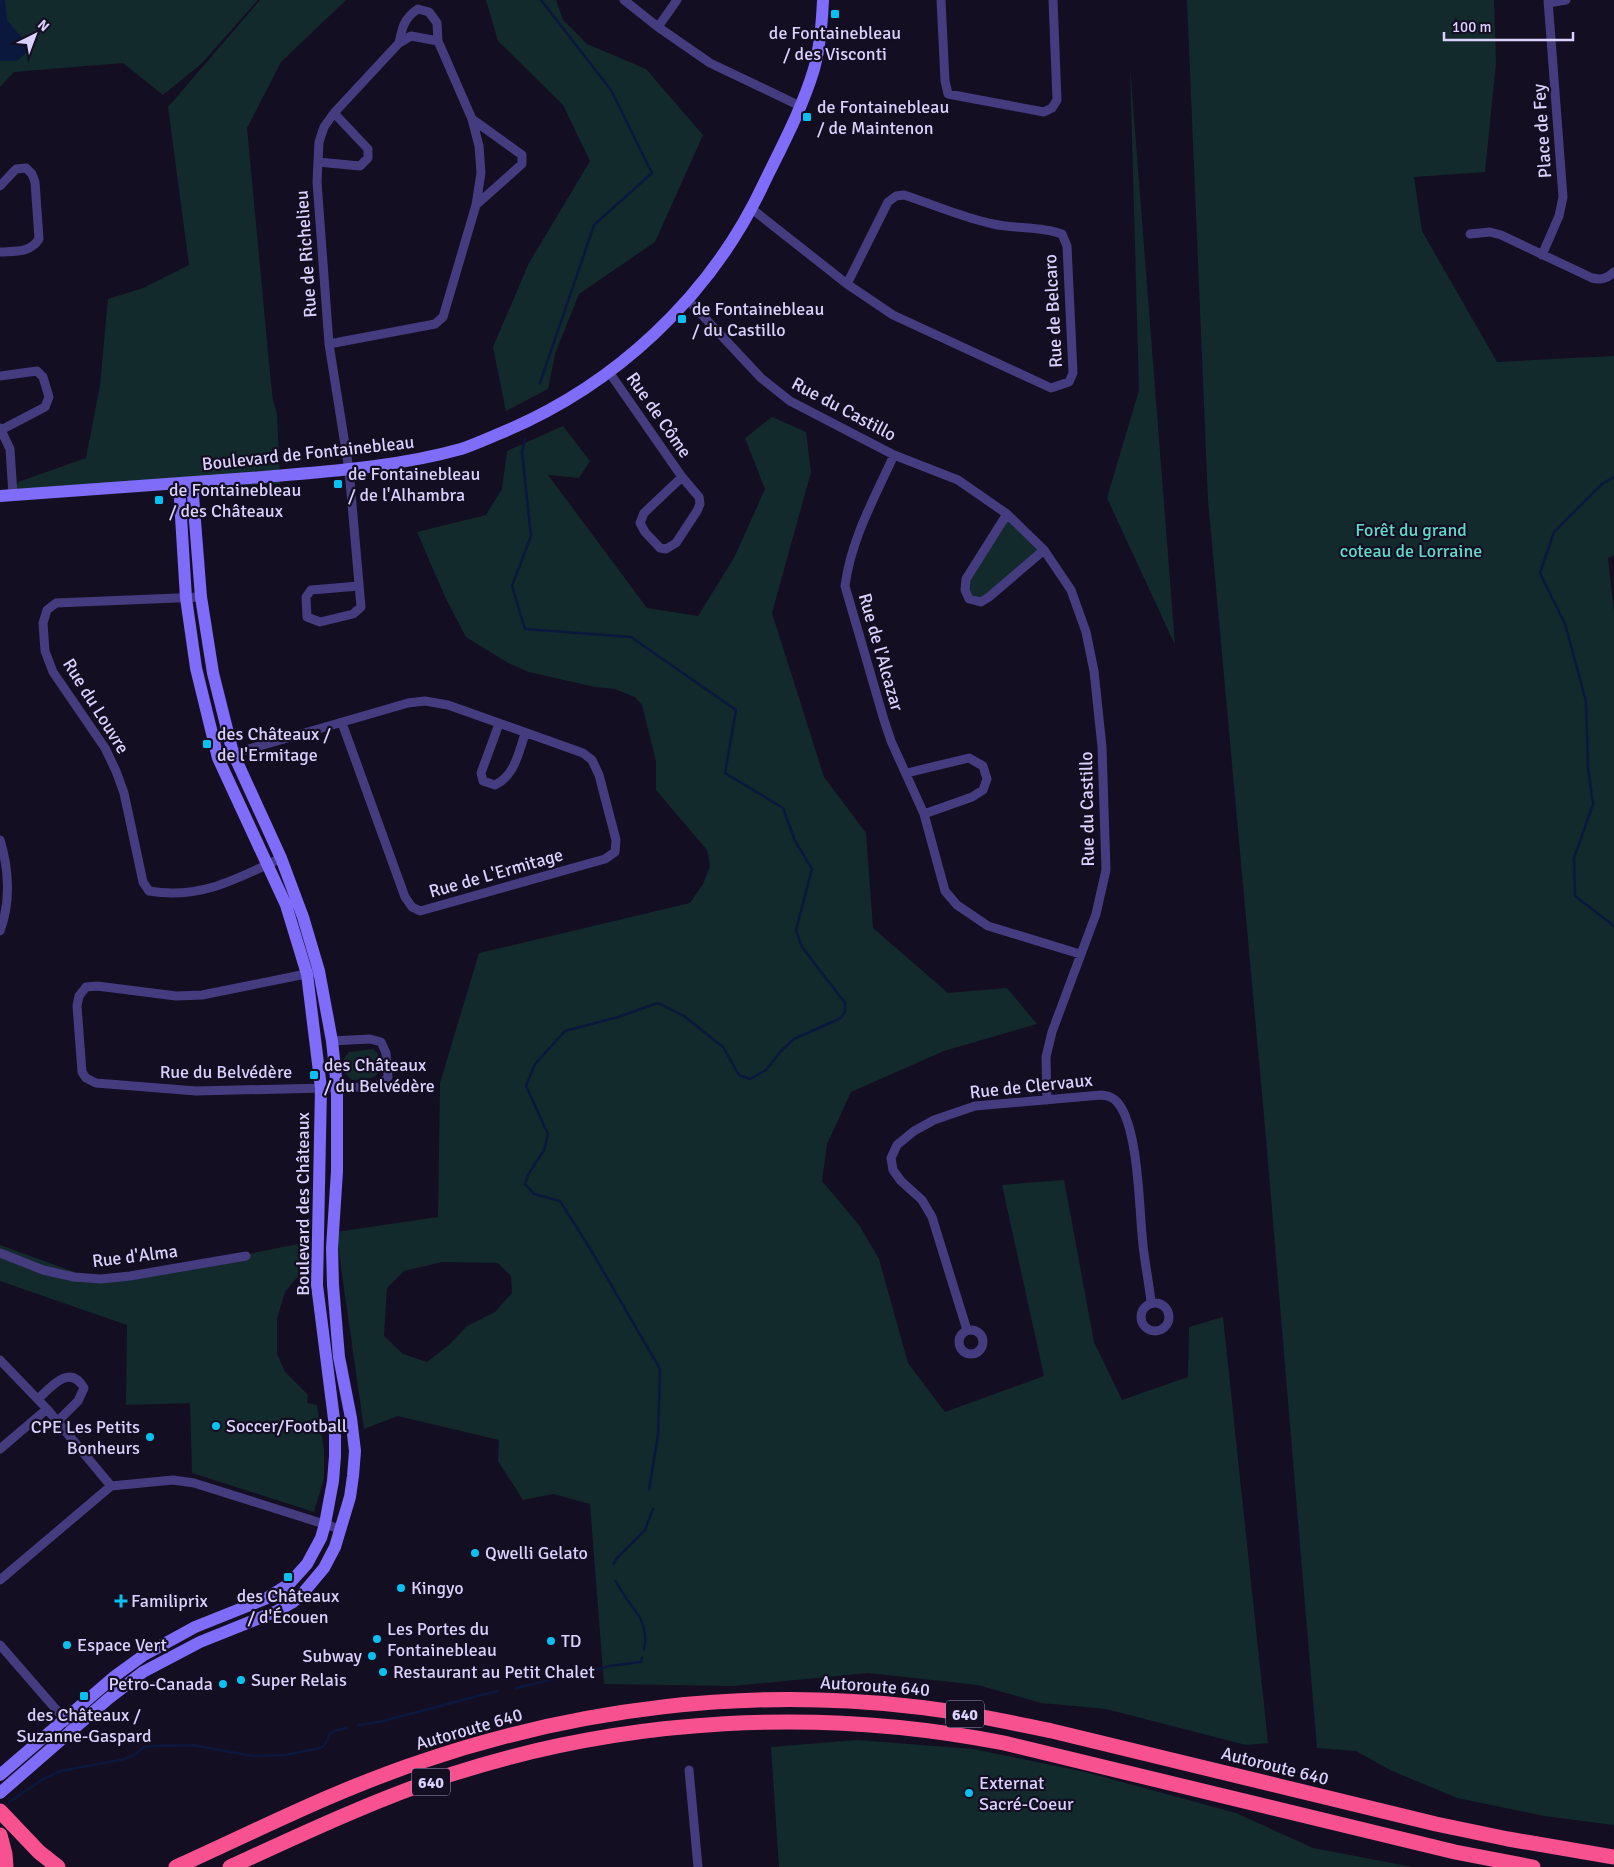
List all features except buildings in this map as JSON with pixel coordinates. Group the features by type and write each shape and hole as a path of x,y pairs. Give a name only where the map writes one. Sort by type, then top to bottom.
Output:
{"highway":[{"name":"Autoroute 640","path":"176,1867 383,1775 495,1739 572,1721 630,1711 712,1702 784,1700 880,1704 989,1718 1052,1731 1461,1830 1614,1857"},
{"name":"640","path":"230,1867 414,1787 463,1771 541,1750 609,1737 745,1723 827,1723 920,1730 1004,1743 1455,1852 1533,1867"},
{"path":"0,1810 39,1852 58,1867"},
{"path":"0,1835 6,1867"},
{"path":"255,1867 288,1841"}],"street":[{"path":"624,0 658,27 710,62 800,106"},
{"path":"658,27 677,0"},
{"name":"Boulevard de Fontainebleau","path":"0,496 349,470 414,461 463,448 519,426 568,400 609,372 650,337 688,300 724,254 752,209 800,106 818,52 823,0"},
{"path":"941,0 945,81 948,94 1044,112 1052,108 1057,100 1053,0"},
{"path":"1548,1 1566,0"},
{"name":"Place de Fey","path":"1542,255 1559,216 1563,197 1548,1"},
{"name":"Rue de Richelieu","path":"329,344 435,324 443,317 476,205 481,173 479,146 472,119 438,41 437,23 429,12 418,9 410,14 403,24 399,43 334,114 324,128 319,142 317,182 329,344 349,470 361,608 354,614 320,622 307,617 306,597 311,590 359,586"},
{"path":"399,43 411,36 438,41"},
{"path":"318,162 360,166 368,158 368,149 334,114"},
{"path":"472,119 522,155 522,164 476,205"},
{"path":"0,186 16,169 26,168 32,174 35,182 39,239 35,246 26,250 0,252"},
{"name":"Rue de Belcaro","path":"752,209 847,284 893,314 1051,388 1069,382 1073,373 1067,246 1062,234 1052,230 1013,228 990,224 904,195 896,196 888,202 847,284"},
{"path":"1470,234 1490,232 1501,235 1592,278 1601,280 1614,272"},
{"name":"Rue du Castillo","path":"688,300 760,378 790,401 894,455 958,480 1007,514 1044,550 1070,590 1086,632 1094,671 1102,747 1106,870 1096,914 1052,1032 1046,1057 1047,1100"},
{"path":"0,376 37,371 43,377 49,396 44,407 1,429 10,449 13,495"},
{"name":"Rue de Côme","path":"609,372 682,477 699,497 700,504 697,511 676,543 666,549 660,548 645,532 640,522 641,518 682,477"},
{"name":"Rue de l'Alcazar","path":"894,455 857,539 848,564 845,586 886,727 924,814 945,891 957,906 988,926 1080,954"},
{"name":"Boulevard des Châteaux","path":"0,1792 120,1689 156,1665 200,1642 273,1613 293,1602 308,1588 324,1568 335,1547 350,1497 355,1451 351,1418 339,1357 333,1285 332,1248 337,1171 337,1087 332,1041 313,973 303,917 281,858 233,753 213,673 186,483"},
{"name":"Boulevard des Châteaux","path":"0,1775 64,1718 124,1669 154,1649 195,1627 265,1599 282,1590 307,1564 321,1538 333,1481 335,1427 317,1285 321,1088 313,973 286,905 218,758 196,668 186,598 186,483"},
{"path":"1007,514 966,579 965,590 969,599 981,602 989,597 1044,550"},
{"name":"Rue du Louvre","path":"201,597 56,603 47,610 44,623 46,651 52,672 105,748 116,771 124,793 143,882 149,891 166,894 193,893 224,885 281,858"},
{"name":"Rue de L'Ermitage","path":"218,758 408,703 425,702 448,705 582,753 592,760 599,775 616,840 615,852 605,860 420,911 412,907 405,897 342,723"},
{"path":"498,724 481,773 483,781 494,785 504,780 511,771 525,734"},
{"path":"907,773 969,758 984,766 987,779 983,790 972,797 924,814"},
{"path":"0,840 8,883 7,910 0,931"},
{"name":"Rue du Belvédère","path":"313,973 202,995 176,996 98,986 86,987 79,996 77,1006 82,1072 86,1078 96,1083 196,1092 337,1087"},
{"path":"332,1041 370,1039 381,1042 386,1053 388,1077 380,1085 337,1087"},
{"name":"Rue de Clervaux","path":"967,1330 932,1217 922,1200 901,1181 893,1170 891,1158 897,1145 914,1130 934,1120 975,1106 1101,1095 1111,1097 1119,1104 1126,1119 1135,1149 1143,1247 1151,1302"},
{"name":"Rue d'Alma","path":"0,1254 43,1270 74,1277 101,1279 130,1276 246,1256"},
{"path":"0,1360 58,1421 111,1486"},
{"path":"38,1399 61,1378 74,1378 81,1382 84,1388 82,1395 58,1421"},
{"path":"0,1449 47,1409"},
{"path":"0,1580 111,1486 173,1480 194,1483 340,1529"},
{"path":"0,1645 73,1729"},
{"path":"689,1770 698,1867"}],"green space":[{"path":"0,0 258,0 202,63 163,95 123,63 14,72 0,87"},
{"path":"260,0 346,0 281,62 247,128 271,384 277,414 280,484 13,495 18,482 86,458 100,385 108,299 143,288 189,265 168,107"},
{"path":"486,0 556,0 563,20 587,44 646,69 703,135 655,242 579,294 555,354 548,389 506,411 493,347 529,263 590,161 563,105 498,41"},
{"name":"Forêt du grand coteau de Lorraine","path":"1187,0 1494,0 1496,63 1485,172 1414,177 1422,231 1497,362 1614,356 1614,555 1608,558 1614,613 1614,1825 1544,1816 1457,1798 1390,1770 1356,1751 1317,1748 1266,1138 1208,500"},
{"path":"1130,66 1175,645 1107,498 1139,390"},
{"path":"772,417 806,432 811,472 772,613 824,777 866,833 873,928 948,993 1007,988 1037,1024 944,1051 851,1092 827,1144 822,1181 859,1225 879,1259 908,1363 945,1412 1044,1376 1002,1185 1064,1180 1094,1342 1122,1400 1188,1377 1189,1327 1223,1317 1268,1743 1246,1745 1106,1709 1041,1703 978,1685 868,1673 732,1686 604,1684 590,1504 553,1494 523,1500 498,1461 499,1440 398,1416 364,1429 336,1232 438,1217 440,1083 479,953 690,903 703,884 710,866 707,850 656,790 656,761 642,705 635,697 615,689 595,687 529,672 508,663 466,637 446,599 417,532 486,515 502,489 507,451 563,426 590,461 579,478 548,475 647,608 698,616 734,558 765,489 745,438","holes":["442,1262 498,1263 511,1276 512,1293 495,1312 467,1326 450,1344 427,1362 403,1354 384,1336 387,1288 404,1271"]},
{"path":"1007,514 1044,550 989,597 969,599 966,579"},
{"path":"373,1049 378,1054 378,1073 371,1078 352,1080 345,1073 344,1058 349,1052"},
{"path":"298,1244 300,1274 285,1292 277,1319 277,1354 285,1372 308,1395 307,1403 317,1405 324,1450 324,1478 314,1512 192,1473 190,1403 126,1405 127,1325 0,1281 0,1245 94,1279 129,1278"},
{"name":"Externat Sacré-Coeur","path":"857,1740 973,1749 1085,1772 1236,1813 1313,1848 1413,1867 779,1867 771,1747"}],"water":[{"path":"0,0 5,0 7,20 25,41 27,52 17,61 0,61"}],"waterway":[{"path":"540,383 594,225 652,173 611,90 541,0"},
{"path":"525,439 522,452 531,536 512,586 525,629 631,637 736,710 725,773 783,808 795,841 812,869 796,930 802,947 845,1003 845,1011 841,1018 794,1039 781,1051 766,1070 750,1079 739,1075 723,1047 684,1016 658,1003 618,1017 565,1031 535,1064 526,1086 548,1134 544,1150 528,1175 525,1184 534,1194 560,1201 660,1369 658,1435 649,1490"},
{"path":"1614,477 1602,484 1554,532 1540,573 1565,624 1586,701 1588,768 1593,804 1574,858 1575,896 1614,926"},
{"path":"614,1564 616,1559 645,1530 653,1509"},
{"path":"616,1581 641,1621 644,1629 644,1650"},
{"path":"589,1672 609,1666 641,1662 642,1658"},
{"path":"516,1688 580,1673"},
{"path":"359,1725 383,1721 497,1691"},
{"path":"9,1802 45,1778 61,1771 125,1759 144,1747 192,1745 253,1756 285,1755 321,1748 332,1732 347,1728"}],"place":[{"name":"de Fontainebleau / des Visconti","path":"835,14"},
{"name":"de Fontainebleau / de Maintenon","path":"807,117"},
{"name":"de Fontainebleau / du Castillo","path":"682,319"},
{"name":"de Fontainebleau / de l'Alhambra","path":"338,484"},
{"name":"de Fontainebleau / des Châteaux","path":"159,500"},
{"name":"des Châteaux / de l'Ermitage","path":"207,744"},
{"name":"des Châteaux / du Belvédère","path":"314,1075"},
{"name":"Soccer/Football","path":"216,1426"},
{"name":"CPE Les Petits Bonheurs","path":"150,1437"},
{"name":"Qwelli Gelato","path":"475,1553"},
{"name":"des Châteaux / d'Écouen","path":"288,1577"},
{"name":"Kingyo","path":"401,1588"},
{"name":"Familiprix","path":"121,1601"},
{"name":"Les Portes du Fontainebleau","path":"377,1639"},
{"name":"TD","path":"551,1641"},
{"name":"Espace Vert","path":"67,1645"},
{"name":"Subway","path":"372,1656"},
{"name":"Restaurant au Petit Chalet","path":"383,1672"},
{"name":"Super Relais","path":"241,1680"},
{"name":"Petro-Canada","path":"223,1684"},
{"name":"des Châteaux / Suzanne-Gaspard","path":"84,1696"},
{"name":"Externat Sacré-Coeur","path":"969,1793"}]}
